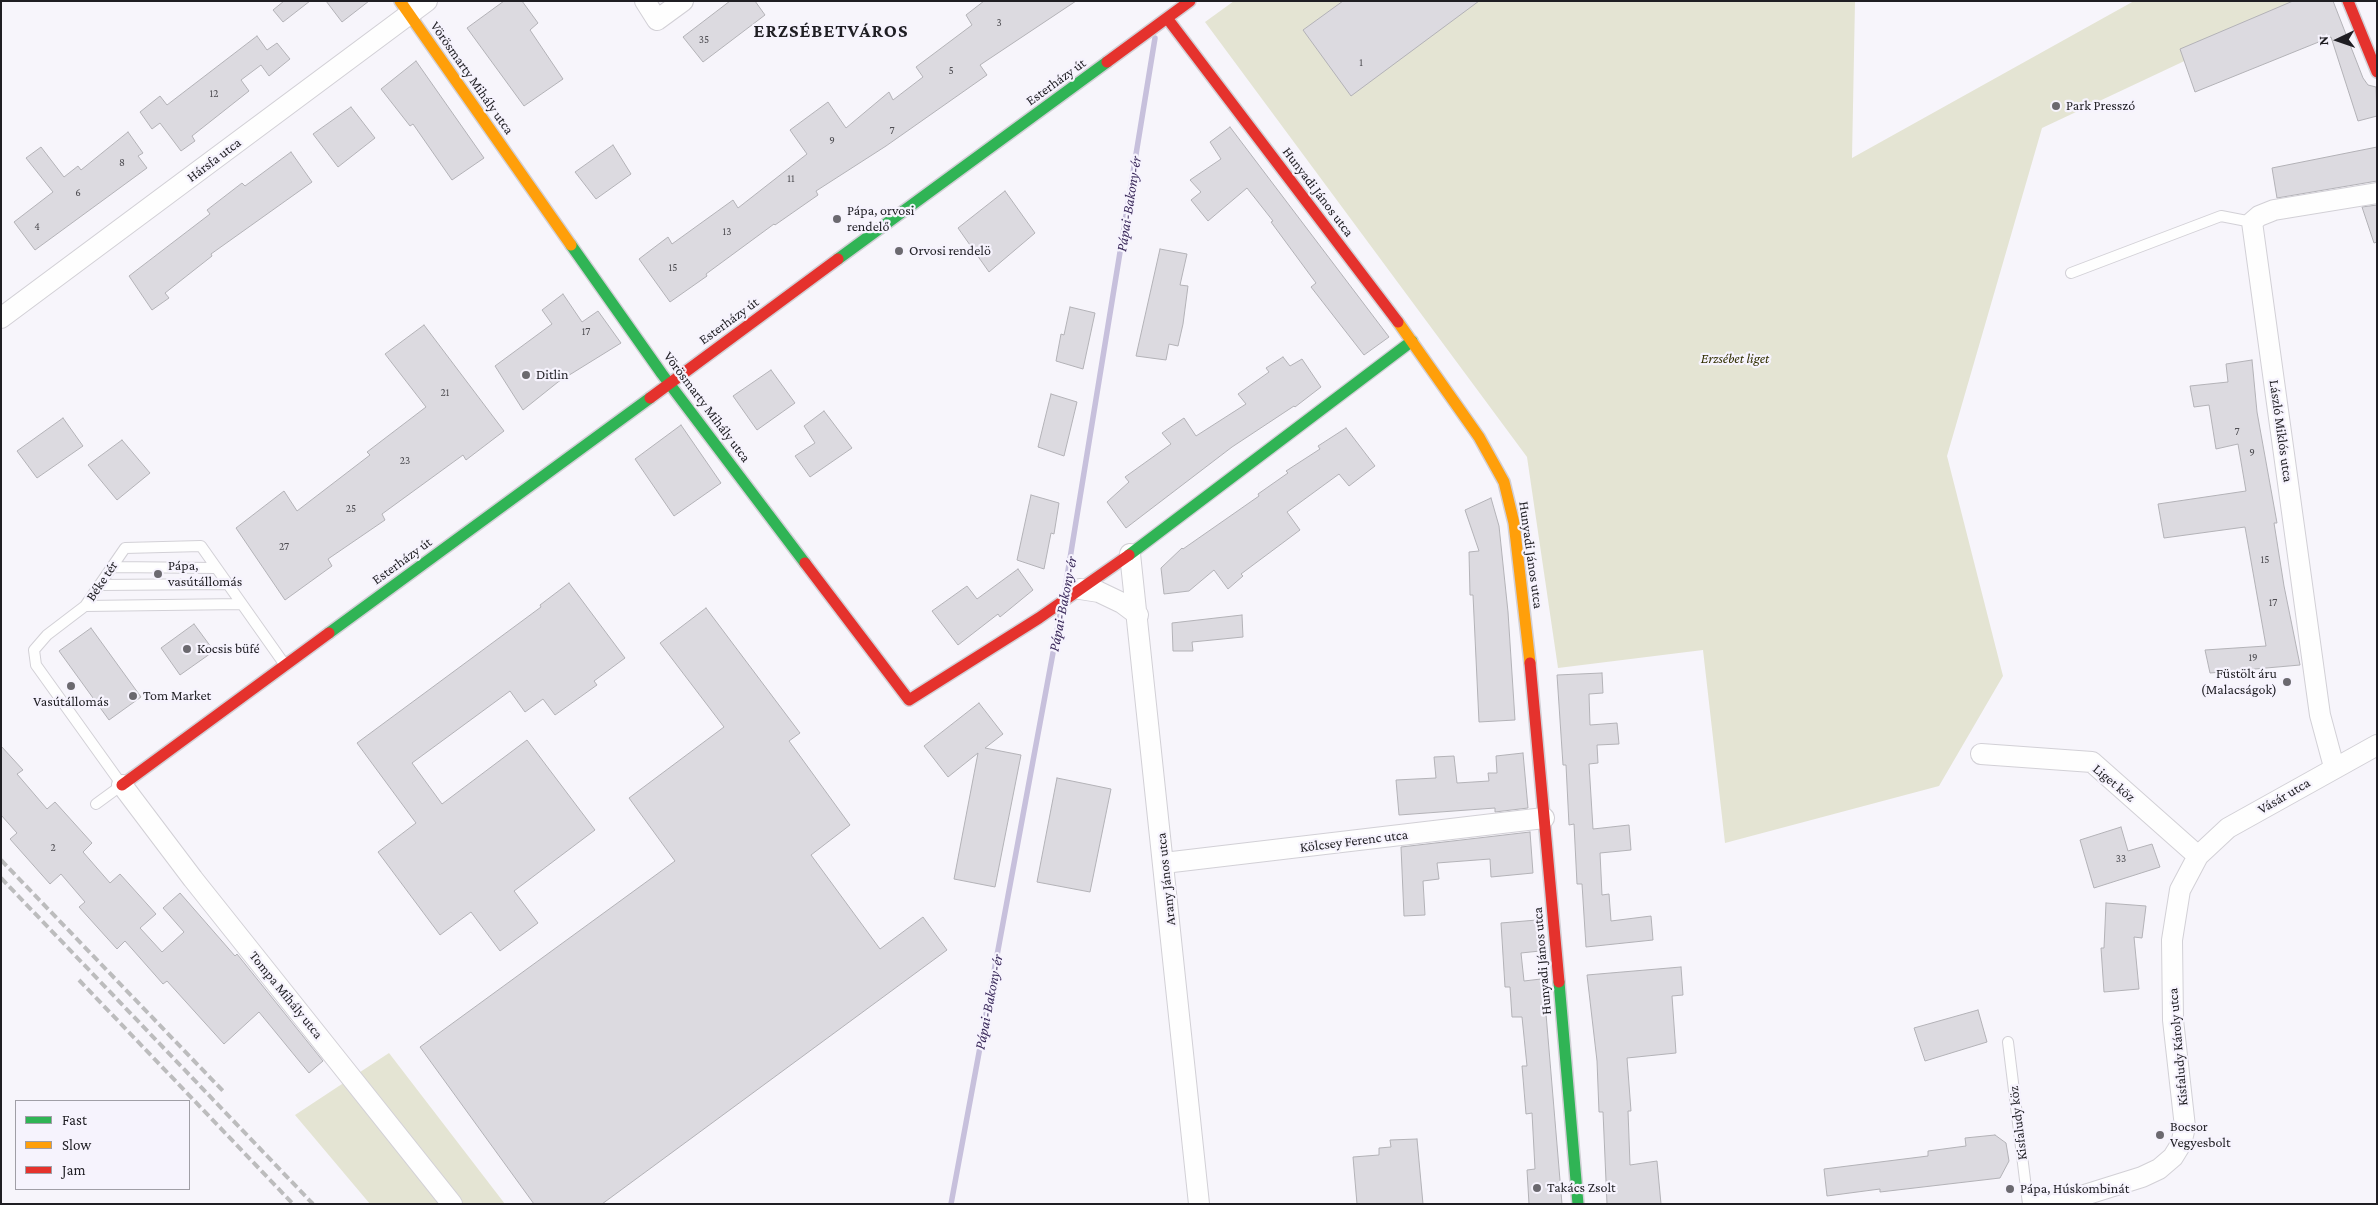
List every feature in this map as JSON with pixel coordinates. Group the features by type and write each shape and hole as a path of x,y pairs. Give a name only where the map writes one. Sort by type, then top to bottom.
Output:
{"street":[{"name":"Hársfa utca","path":"1,318 405,8 427,1"},
{"path":"644,1 657,20 682,1"},
{"name":"Esterházy út","path":"122,785 1190,1"},
{"path":"2347,1 2377,72"},
{"name":"Vörösmarty Mihály utca","path":"405,8 669,383 909,700 1039,618 1080,589"},
{"name":"Hunyadi János utca","path":"1166,19 1412,341 1495,462 1510,502 1532,680 1578,1204"},
{"path":"2260,217 2377,192"},
{"name":"László Miklós utca","path":"2260,217 2320,715 2334,767"},
{"path":"1080,589 1130,554 1412,341"},
{"name":"Arany János utca","path":"1130,554 1164,863 1198,1204"},
{"path":"1080,589 1099,592 1122,603 1138,615"},
{"name":"Vásár utca","path":"2198,856 2228,828 2334,767 2377,745"},
{"name":"Liget köz","path":"1981,754 2092,762 2198,856"},
{"name":"Tompa Mihály utca","path":"122,785 193,879 452,1204"},
{"name":"Kölcsey Ferenc utca","path":"1164,863 1544,818"},
{"name":"Kisfaludy Károly utca","path":"2039,1204 2075,1198 2142,1177 2159,1169 2173,1157 2181,1144 2185,1127 2173,1020 2172,940 2180,890 2198,856"}],"lane":[{"path":"2071,273 2221,216 2260,217"},
{"name":"Béke tér","path":"122,785 36,665 33,657 34,650 38,644 85,606 124,548 201,546 285,665"},
{"path":"112,567 216,568"},
{"path":"99,585 228,584"},
{"path":"85,606 242,604"},
{"path":"96,804 122,785"},
{"name":"Kisfaludy köz","path":"2008,1042 2028,1204"}],"green space":[{"name":"Erzsébet liget","path":"1234,1 1855,2 1852,158 2134,1 2312,1 2042,128 1947,456 2003,676 1939,786 1725,843 1703,650 1558,668 1527,457 1205,22"},
{"path":"389,1053 505,1204 370,1204 295,1115"}],"building":[{"path":"284,1 310,1 283,22 273,10"},
{"path":"326,1 369,1 342,22"},
{"path":"504,1 522,1 538,23 530,30 563,79 524,106 467,28"},
{"path":"730,1 755,1 765,15 703,62 683,37"},
{"path":"984,1 1076,1 980,65 987,75 886,146 816,191 818,195 774,224 670,302 639,259 668,237 672,244 733,200 738,208 807,154 790,130 828,102 846,128 889,92 893,100 923,77 916,67 972,25 966,15"},
{"path":"1343,1 1479,1 1351,96 1303,30"},
{"path":"2293,1 2333,1 2363,78 2368,85 2376,87 2377,116 2358,121 2331,37 2195,92 2180,49"},
{"path":"257,36 267,50 277,43 290,59 269,76 261,65 241,80 249,91 192,136 195,141 181,151 160,123 152,129 140,112 160,96 167,105"},
{"path":"416,61 484,158 452,180 413,124 410,126 381,89"},
{"path":"351,107 375,138 338,167 313,134"},
{"path":"1230,127 1389,337 1364,355 1311,287 1316,283 1271,222 1273,221 1247,188 1208,221 1191,200 1201,192 1190,180 1221,159 1210,142"},
{"path":"128,132 143,153 138,156 147,168 35,250 14,222 53,192 26,158 41,147 64,177 78,166 81,170"},
{"path":"613,145 631,174 596,199 575,172"},
{"path":"2377,147 2377,181 2277,198 2272,168"},
{"path":"291,152 312,182 211,254 212,256 165,293 169,298 152,310 129,276 210,214 207,210 242,183 245,186"},
{"path":"1005,191 1035,233 989,272 958,228"},
{"path":"2377,205 2377,242 2374,243 2362,207"},
{"path":"1160,249 1187,254 1180,285 1188,286 1183,324 1178,346 1169,344 1166,360 1136,356"},
{"path":"563,294 582,322 598,311 621,343 558,382 523,410 495,366 552,324 542,310"},
{"path":"1070,307 1095,313 1083,369 1056,361 1061,334 1064,335"},
{"path":"424,325 504,431 466,460 463,455 382,514 385,520 328,559 332,566 285,600 236,528 284,491 297,511 370,455 367,452 426,407 385,354"},
{"path":"1283,357 1290,366 1302,359 1321,387 1295,407 1232,447 1126,528 1107,502 1129,482 1125,477 1171,444 1162,433 1184,418 1196,436 1246,404 1238,394 1269,372 1266,368"},
{"path":"2252,360 2257,412 2277,523 2274,523 2284,586 2300,665 2210,673 2205,650 2266,646 2245,527 2164,538 2158,504 2246,491 2238,444 2216,449 2209,405 2194,407 2190,386 2228,382 2226,364"},
{"path":"771,370 795,403 757,430 733,396"},
{"path":"1051,394 1077,402 1064,456 1038,447"},
{"path":"824,411 852,448 810,477 795,456 815,443 804,426"},
{"path":"63,418 83,446 37,478 17,451"},
{"path":"681,425 721,483 674,516 635,459"},
{"path":"1346,428 1375,466 1349,486 1339,474 1287,512 1300,530 1241,574 1243,576 1228,589 1214,570 1189,591 1164,594 1161,568 1182,548 1259,496 1258,494 1288,473 1286,471 1320,449 1318,446"},
{"path":"122,440 150,473 117,500 88,465"},
{"path":"1031,495 1059,503 1054,534 1051,533 1044,569 1017,560"},
{"path":"1491,498 1499,526 1508,612 1515,720 1479,722 1473,595 1470,595 1469,552 1479,551 1465,510"},
{"path":"1018,569 1033,590 1000,617 998,614 958,645 932,611 967,586 977,599"},
{"path":"569,583 625,658 594,681 597,685 555,715 543,699 525,712 510,691 412,763 442,804 527,740 595,830 514,891 538,923 500,951 471,912 440,935 378,852 416,823 357,743 541,607 540,605"},
{"path":"706,608 800,733 789,741 850,825 811,855 880,949 923,917 947,950 602,1204 534,1204 420,1047 675,861 629,798 724,727 660,643"},
{"path":"1242,615 1243,637 1192,642 1193,651 1173,651 1172,623"},
{"name":"Kocsis büfé","path":"194,624 214,651 180,675 161,648"},
{"path":"91,628 141,697 109,720 59,651"},
{"path":"1602,673 1603,693 1589,694 1590,725 1617,723 1619,744 1597,745 1598,763 1589,764 1593,829 1629,825 1631,850 1600,853 1602,895 1609,894 1611,921 1651,916 1653,940 1586,947 1582,884 1577,884 1574,824 1569,825 1566,765 1563,765 1557,675"},
{"path":"979,703 1003,734 985,748 1021,755 995,887 954,879 978,753 948,777 924,746"},
{"path":"1,746 23,770 17,774 47,809 55,802 92,843 83,852 110,883 120,874 156,914 140,928 162,952 184,932 163,908 180,893 235,956 237,954 323,1061 309,1073 259,1012 224,1044 167,981 163,984 125,941 117,949 79,907 85,902 61,874 50,884 10,839 17,833 1,815"},
{"path":"1523,753 1528,808 1495,812 1495,808 1399,815 1396,780 1436,778 1434,757 1454,756 1457,783 1489,781 1488,773 1497,773 1496,756"},
{"path":"1057,778 1111,789 1090,892 1037,882"},
{"path":"2121,827 2128,851 2152,844 2160,867 2094,888 2080,840"},
{"path":"1530,832 1533,873 1491,877 1490,859 1437,863 1439,879 1423,881 1425,915 1404,916 1401,847"},
{"path":"2106,903 2146,906 2142,938 2134,937 2139,989 2104,992 2101,948 2104,948"},
{"path":"1537,920 1540,951 1521,953 1524,981 1541,979 1544,990 1562,1204 1529,1204 1527,1170 1535,1169 1532,1113 1526,1114 1522,1066 1527,1066 1522,1017 1512,1017 1510,987 1505,987 1501,923"},
{"path":"1681,967 1683,995 1672,996 1676,1053 1627,1058 1631,1111 1628,1111 1630,1165 1657,1161 1661,1204 1607,1204 1603,1112 1599,1112 1597,1061 1587,975"},
{"path":"1978,1010 1987,1042 1925,1061 1914,1028"},
{"path":"1995,1135 2006,1143 2009,1161 2000,1178 1880,1192 1880,1189 1827,1196 1824,1169 1928,1156 1928,1151 1966,1146 1965,1138"},
{"path":"1417,1139 1423,1204 1357,1204 1353,1157 1379,1155 1379,1148 1391,1147 1390,1140"}],"waterway":[{"name":"Pápai-Bakony-ér","path":"1065,589 1155,38"},
{"name":"Pápai-Bakony-ér","path":"951,1204 1060,615"}],"railway":[{"path":"1,860 223,1091"},
{"path":"1,878 313,1204"},
{"path":"79,980 293,1204"}],"traffic: fast":[{"path":"838,259 1107,62"},
{"path":"571,245 662,374 805,563"},
{"path":"1129,555 1412,341"},
{"path":"329,633 650,398"},
{"path":"1559,982 1578,1204"}],"traffic: slow":[{"path":"400,1 571,245"},
{"path":"1398,322 1479,437 1504,482 1514,523 1530,663"}],"traffic: jam":[{"path":"1107,62 1190,1"},
{"path":"2348,1 2377,72"},
{"path":"1167,18 1398,322"},
{"path":"650,398 838,259"},
{"path":"805,563 909,700 1039,618 1129,555"},
{"path":"122,785 329,633"},
{"path":"1530,663 1559,982"}],"place":[{"name":"Park Presszó","path":"2056,106"},
{"name":"Pápa, orvosi rendelő","path":"837,219"},
{"name":"Orvosi rendelö","path":"899,251"},
{"name":"Ditlin","path":"526,375"},
{"name":"Pápa, vasútállomás","path":"158,574"},
{"name":"Kocsis büfé","path":"187,649"},
{"name":"Füstölt áru (Malacságok)","path":"2287,682"},
{"name":"Vasútállomás","path":"71,686"},
{"name":"Tom Market","path":"133,696"},
{"name":"Bocsor Vegyesbolt","path":"2160,1135"},
{"name":"Takács Zsolt","path":"1537,1188"},
{"name":"Pápa, Húskombinát","path":"2010,1189"}],"district":[{"name":"ERZSÉBETVÁROS","path":"831,31"}]}
